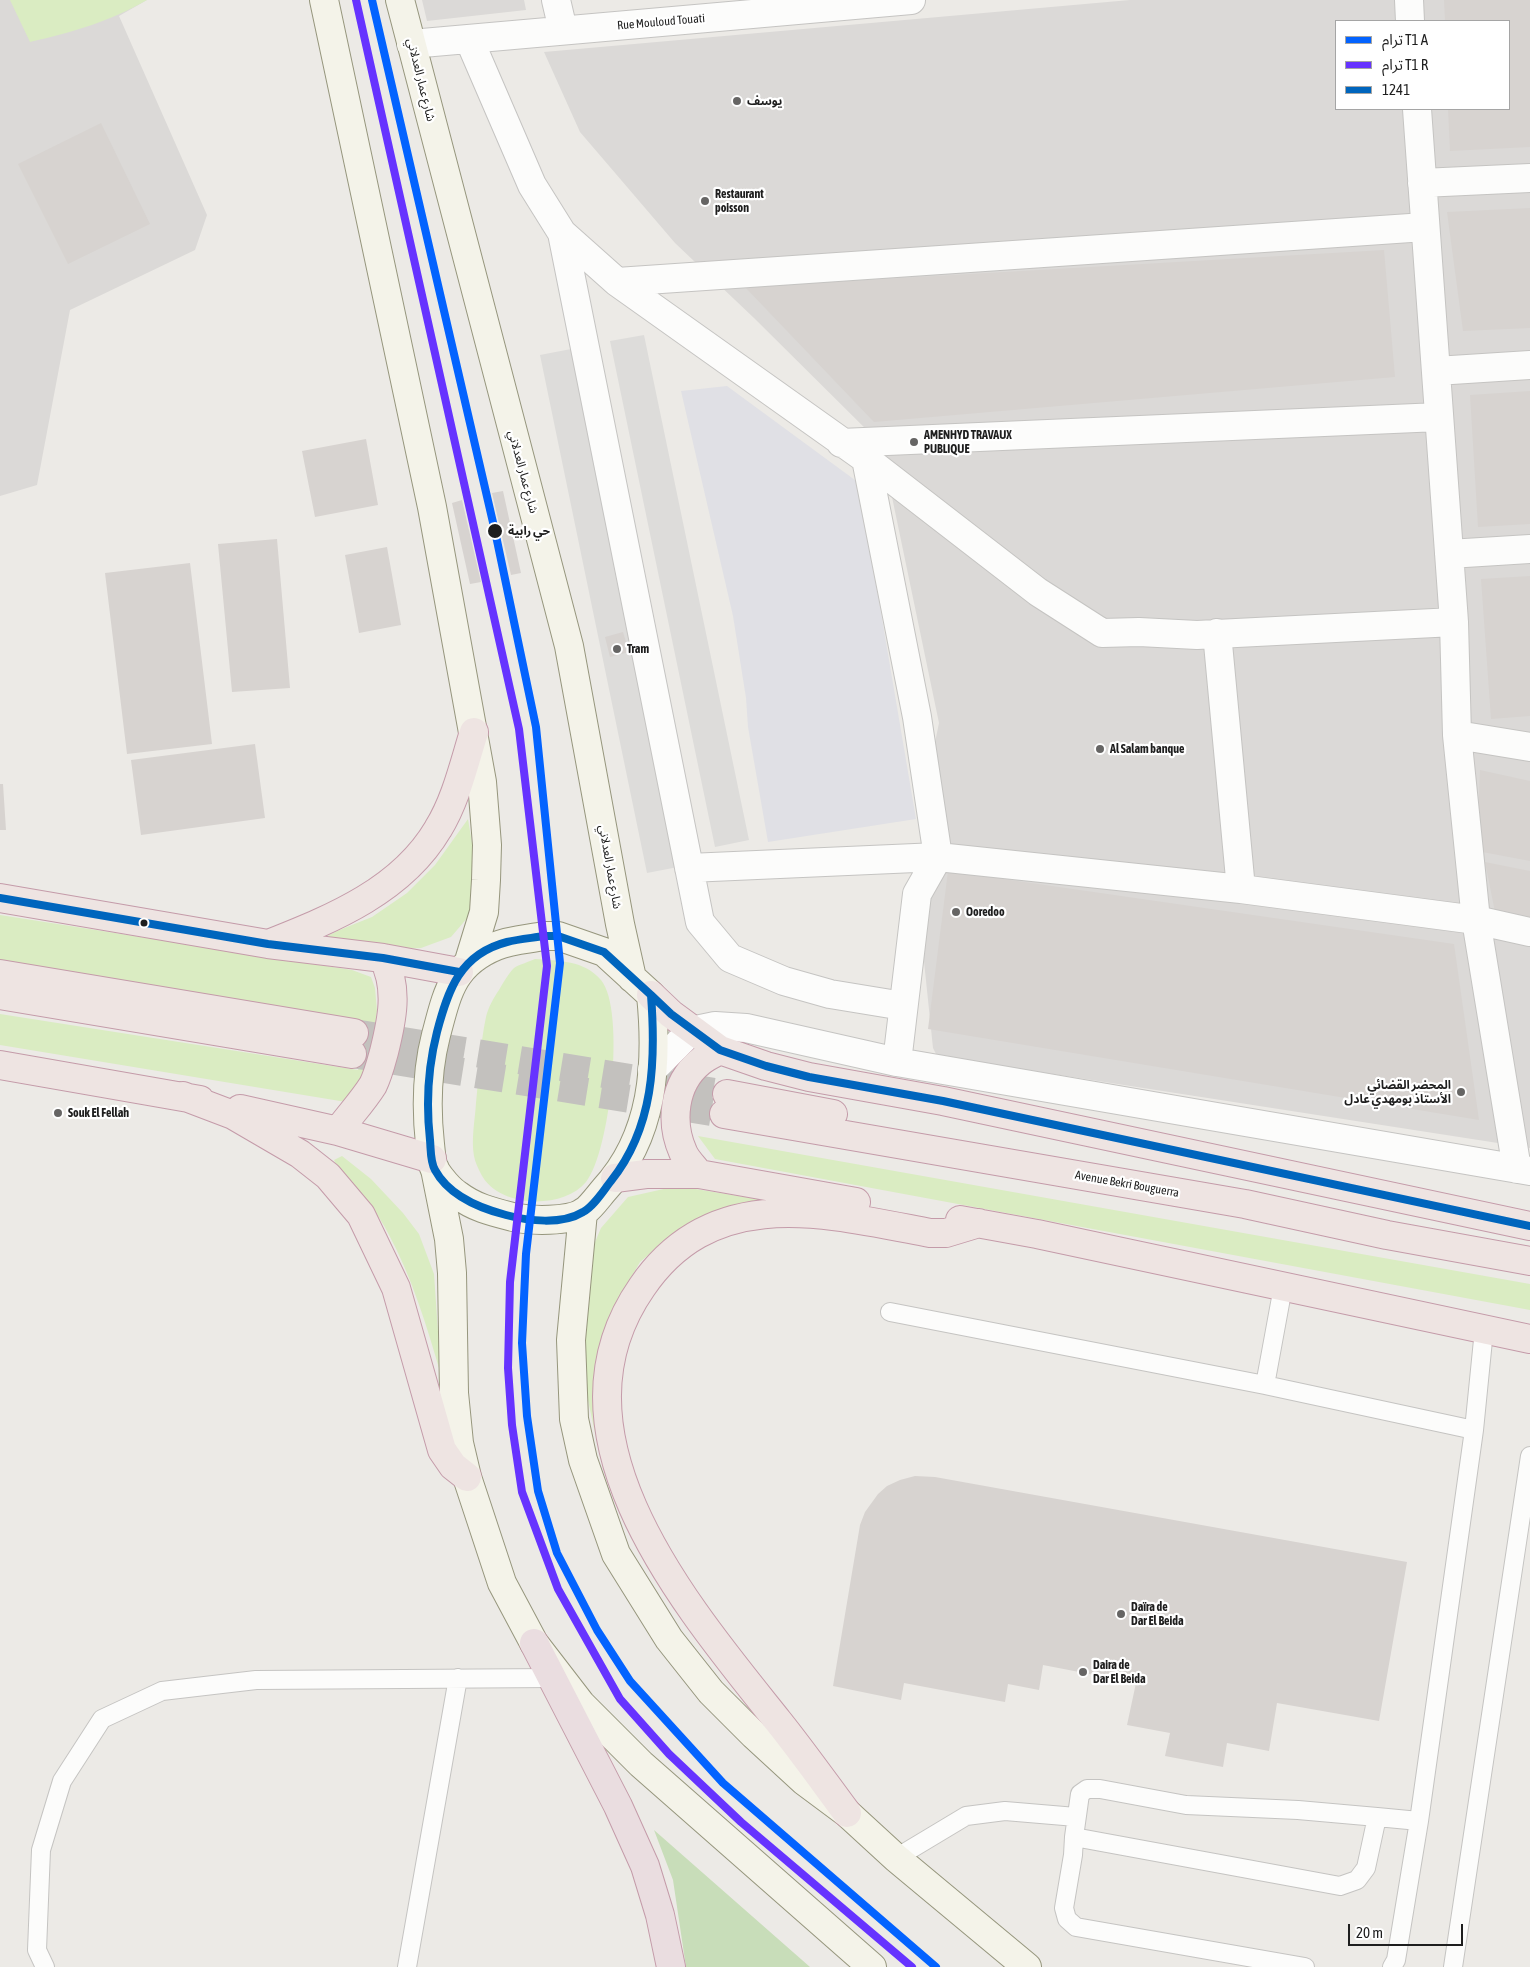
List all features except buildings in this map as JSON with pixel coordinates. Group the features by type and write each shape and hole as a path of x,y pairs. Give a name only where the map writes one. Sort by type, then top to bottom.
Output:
{"highway":[{"path":"268,944 316,925 354,907 397,877 418,857 439,828 474,732"},
{"path":"0,898 268,944 464,966"},
{"path":"338,1131 373,1084 392,1024 394,1002 392,983 389,968 383,958"},
{"path":"0,974 353,1043 0,995"},
{"path":"641,986 671,1014 720,1050 766,1066 943,1101 1530,1226"},
{"path":"699,1174 684,1154 675,1131 675,1106 683,1083 699,1063 720,1050"},
{"path":"0,1065 183,1096 338,1131 434,1164"},
{"path":"183,1096 233,1115 300,1154 328,1176 361,1215 396,1288 442,1450 454,1466 467,1477"},
{"name":"Avenue Bekri Bouguerra","path":"1530,1231 725,1104 1245,1204 1387,1235 1530,1261"},
{"path":"615,1178 654,1174 699,1174 979,1223 1530,1339"},
{"path":"847,1813 798,1746 702,1625 672,1580 646,1534 620,1476 608,1426 606,1394 617,1332 635,1297 655,1268 687,1240 733,1220 761,1213 799,1212 930,1233 946,1233 979,1223"},
{"path":"534,1643 618,1806 645,1866 660,1915 671,1967"}],"main road":[{"path":"324,0 432,507 482,782 487,845 484,912 464,966 449,989 443,1007 431,1056 428,1124 449,1239 452,1273 454,1393 459,1443 467,1477 502,1583 534,1643 581,1704 641,1764 872,1967"},
{"name":"شارع عمار العدلاني","path":"400,0 569,646 620,924 654,1032 649,1106 640,1133 627,1160 615,1178 583,1212"},
{"path":"464,966 496,946 544,936 558,936 604,952 641,986"},
{"path":"434,1164 456,1194 477,1207 530,1220 557,1220 583,1212 571,1340 574,1419 583,1460 616,1554 669,1639 711,1692 754,1736 804,1781 847,1813 896,1858 1026,1967"}],"street":[{"path":"556,0 563,30"},
{"name":"Rue Mouloud Touati","path":"411,44 911,0"},
{"path":"1409,0 1410,20"},
{"path":"469,39 532,185 562,233 617,282 866,459 1038,592 1102,633 1139,632 1197,635 1454,622"},
{"path":"652,1070 692,1030 715,1026 746,1028 897,1062 1524,1170 1476,920 1458,735 1454,622 1417,110"},
{"path":"1422,183 1530,178"},
{"path":"617,282 1425,226"},
{"path":"562,233 700,922 730,958 784,981 830,994 903,1006"},
{"path":"1436,370 1530,365"},
{"path":"841,442 1439,417"},
{"path":"866,459 917,717 938,857 917,894 897,1062"},
{"path":"1449,554 1530,549"},
{"path":"1216,634 1241,889"},
{"path":"1458,735 1530,731"},
{"path":"1458,735 1530,747"},
{"path":"690,868 938,857 1241,889 1476,920 1530,932"}],"lane":[{"path":"1265,1385 1283,1287"},
{"path":"890,1312 1265,1385 1474,1430"},
{"path":"1392,1967 1396,1960 1419,1821 1474,1430 1484,1330"},
{"path":"1453,1967 1530,1456"},
{"path":"407,1967 458,1678"},
{"path":"45,1967 37,1950 42,1850 62,1781 102,1719 162,1691 256,1680 553,1678"},
{"path":"1305,1967 1076,1927 1067,1919 1064,1908 1073,1855 1080,1794 1087,1789 1094,1789 1186,1806 1298,1810 1419,1821"},
{"path":"896,1858 966,1816 1005,1812 1076,1817"},
{"path":"1074,1837 1340,1886 1357,1880 1366,1868 1377,1816"}],"shaded area":[{"path":"0,0 147,0 119,16 207,215 195,250 70,310 37,485 0,496"},
{"path":"422,0 524,0 526,10 427,21"},
{"path":"1130,0 1530,0 1530,1148 937,1056 933,1048 917,894 938,857 929,771 939,723 881,444 675,243 580,132 544,52"},
{"path":"644,335 749,840 715,847 610,341"},
{"path":"571,349 678,867 647,873 540,355"},
{"path":"727,386 859,483 916,819 768,842 748,727 746,698 733,616 681,391"}],"green space":[{"path":"10,0 147,0 90,26 30,42"},
{"path":"468,819 475,861 475,888 469,916 451,937 421,948 383,950 322,939 372,917 407,893 435,865"},
{"path":"0,915 352,970 371,977 375,988 377,1011 369,1074 346,1102 0,1045 0,1014 358,1070 369,1023 0,963"},
{"path":"535,959 571,963 594,973 601,980 609,996 613,1020 612,1081 608,1113 595,1166 586,1182 576,1191 547,1201 516,1199 501,1194 489,1185 476,1163 473,1143 481,1049 487,1014 495,996 512,970"},
{"path":"698,1136 1530,1284 1530,1310 715,1159"},
{"path":"342,1156 371,1179 403,1213 419,1234 434,1274 441,1375 412,1285 397,1250 367,1201 336,1164 334,1160"},
{"path":"677,1186 763,1200 702,1216 672,1235 640,1262 614,1307 597,1359 600,1457 576,1343 582,1273 601,1228 628,1197"},
{"path":"654,1830 810,1967 686,1967 673,1880"}],"tunnel":[{"path":"354,1033 727,1094"},
{"path":"352,1054 724,1114"}],"transit line":[{"path":"356,0 519,729 547,966 510,1282 508,1368 512,1425 522,1492 558,1589 620,1699 669,1754 741,1822 912,1967"},
{"path":"372,0 495,531 536,727 560,963 526,1254 522,1343 527,1416 538,1491 557,1553 597,1630 630,1681 723,1783 936,1967"},
{"name":"1241","path":"0,898 268,944 383,958 459,972"},
{"name":"1241","path":"544,936 558,936 604,952 651,995 653,1044 652,1069 644,1116 625,1160 591,1206 575,1216 545,1221 515,1217 485,1209 466,1200 448,1187 432,1163 428,1099 430,1072 437,1032 446,1002 458,976 478,955 491,948 507,942 544,936"},
{"name":"1241","path":"651,995 671,1014 720,1050 766,1066 809,1077 943,1101 1530,1226"}],"place":[{"name":"يوسف","path":"737,101"},
{"name":"Restaurant poisson","path":"705,201"},
{"name":"AMENHYD TRAVAUX PUBLIQUE","path":"914,442"},
{"name":"حي رابية","path":"495,531"},
{"name":"Tram","path":"617,649"},
{"name":"Al Salam banque","path":"1100,749"},
{"name":"Ooredoo","path":"956,912"},
{"name":"المحضر القضائي الأستاذ بومهدي عادل","path":"1461,1092"},
{"name":"Souk El Fellah","path":"58,1113"},
{"name":"Daïra de Dar El Beida","path":"1121,1614"},
{"name":"Daira de Dar El Beida","path":"1083,1672"}]}
